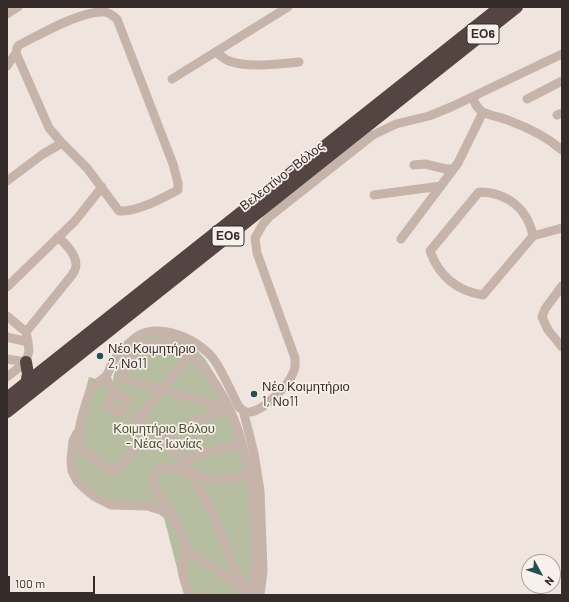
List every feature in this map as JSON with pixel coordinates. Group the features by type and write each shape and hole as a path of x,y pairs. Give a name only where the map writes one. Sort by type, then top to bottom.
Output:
{"highway":[{"path":"471,30 496,7"},
{"name":"Βελεστίνο - Βόλος","path":"7,398 500,7"},
{"name":"Βελεστίνο - Βόλος","path":"7,412 517,7"},
{"path":"26,362 44,369"},
{"path":"26,362 28,374 26,384"}],"street":[{"path":"7,14 18,7"},
{"path":"172,79 288,7"},
{"path":"7,66 16,53 19,45 52,28 90,12 105,12 111,14 117,19 173,164 178,183 178,190 145,205 125,211 119,211 87,168 49,128 16,53"},
{"path":"216,52 227,60 241,63 268,64 299,62"},
{"path":"243,410 250,412 255,411 278,393 289,381 296,365 293,349 257,253 255,238 263,224 284,204 373,135 396,124 429,116 562,54"},
{"path":"527,99 562,81"},
{"path":"472,97 476,106 483,112 535,132 554,143 562,150"},
{"path":"401,239 462,156 483,112"},
{"path":"7,181 61,142"},
{"path":"414,165 426,164 446,169 453,169"},
{"path":"374,195 441,186"},
{"path":"7,287 75,221 102,187"},
{"path":"533,236 527,218 515,203 498,194 479,192 430,251 435,264 449,280 462,289 483,295 533,236 562,228"},
{"path":"26,332 72,275 76,266 74,257 67,245 58,237"},
{"path":"562,286 545,309 542,317 548,330 562,347"},
{"path":"7,316 26,332 29,351 26,362 7,377"},
{"path":"230,410 202,418 152,443 137,446 114,472 87,453 80,446 78,441 79,430 90,389 106,376 115,358 135,338 143,333 150,332 161,331 174,334 196,344 211,356 243,410 252,447 260,491 263,571 260,595"},
{"path":"7,337 28,342"},
{"path":"230,410 121,378 126,363 147,344 154,342 176,344 191,353 212,379 230,410 242,443 253,500 256,538 251,595"},
{"path":"115,392 107,407 118,414 131,414 162,389 191,353"},
{"path":"7,359 26,362"},
{"path":"106,376 110,388 127,401 131,414 162,438 190,472 213,513 234,568 251,595"},
{"path":"79,430 73,441 71,460 72,471 77,481 85,489 111,505 147,506 170,513"},
{"path":"182,461 201,454 242,443"},
{"path":"249,475 211,480 190,472 162,467 156,471 153,480 154,486 178,527 187,551 251,595"},
{"path":"187,551 183,559 182,568 189,595"}],"green space":[{"name":"Κοιμητήριο Βόλου - Νέας Ιωνίας","path":"159,334 172,336 194,347 205,359 215,375 247,450 255,595 184,595 164,518 155,511 86,496 68,455 89,377 112,384 114,374 126,349 144,336"}],"place":[{"name":"Νέο Κοιμητήριο 2, Νο11","path":"100,356"},
{"name":"Νέο Κοιμητήριο 1, Νο11","path":"254,394"}]}
